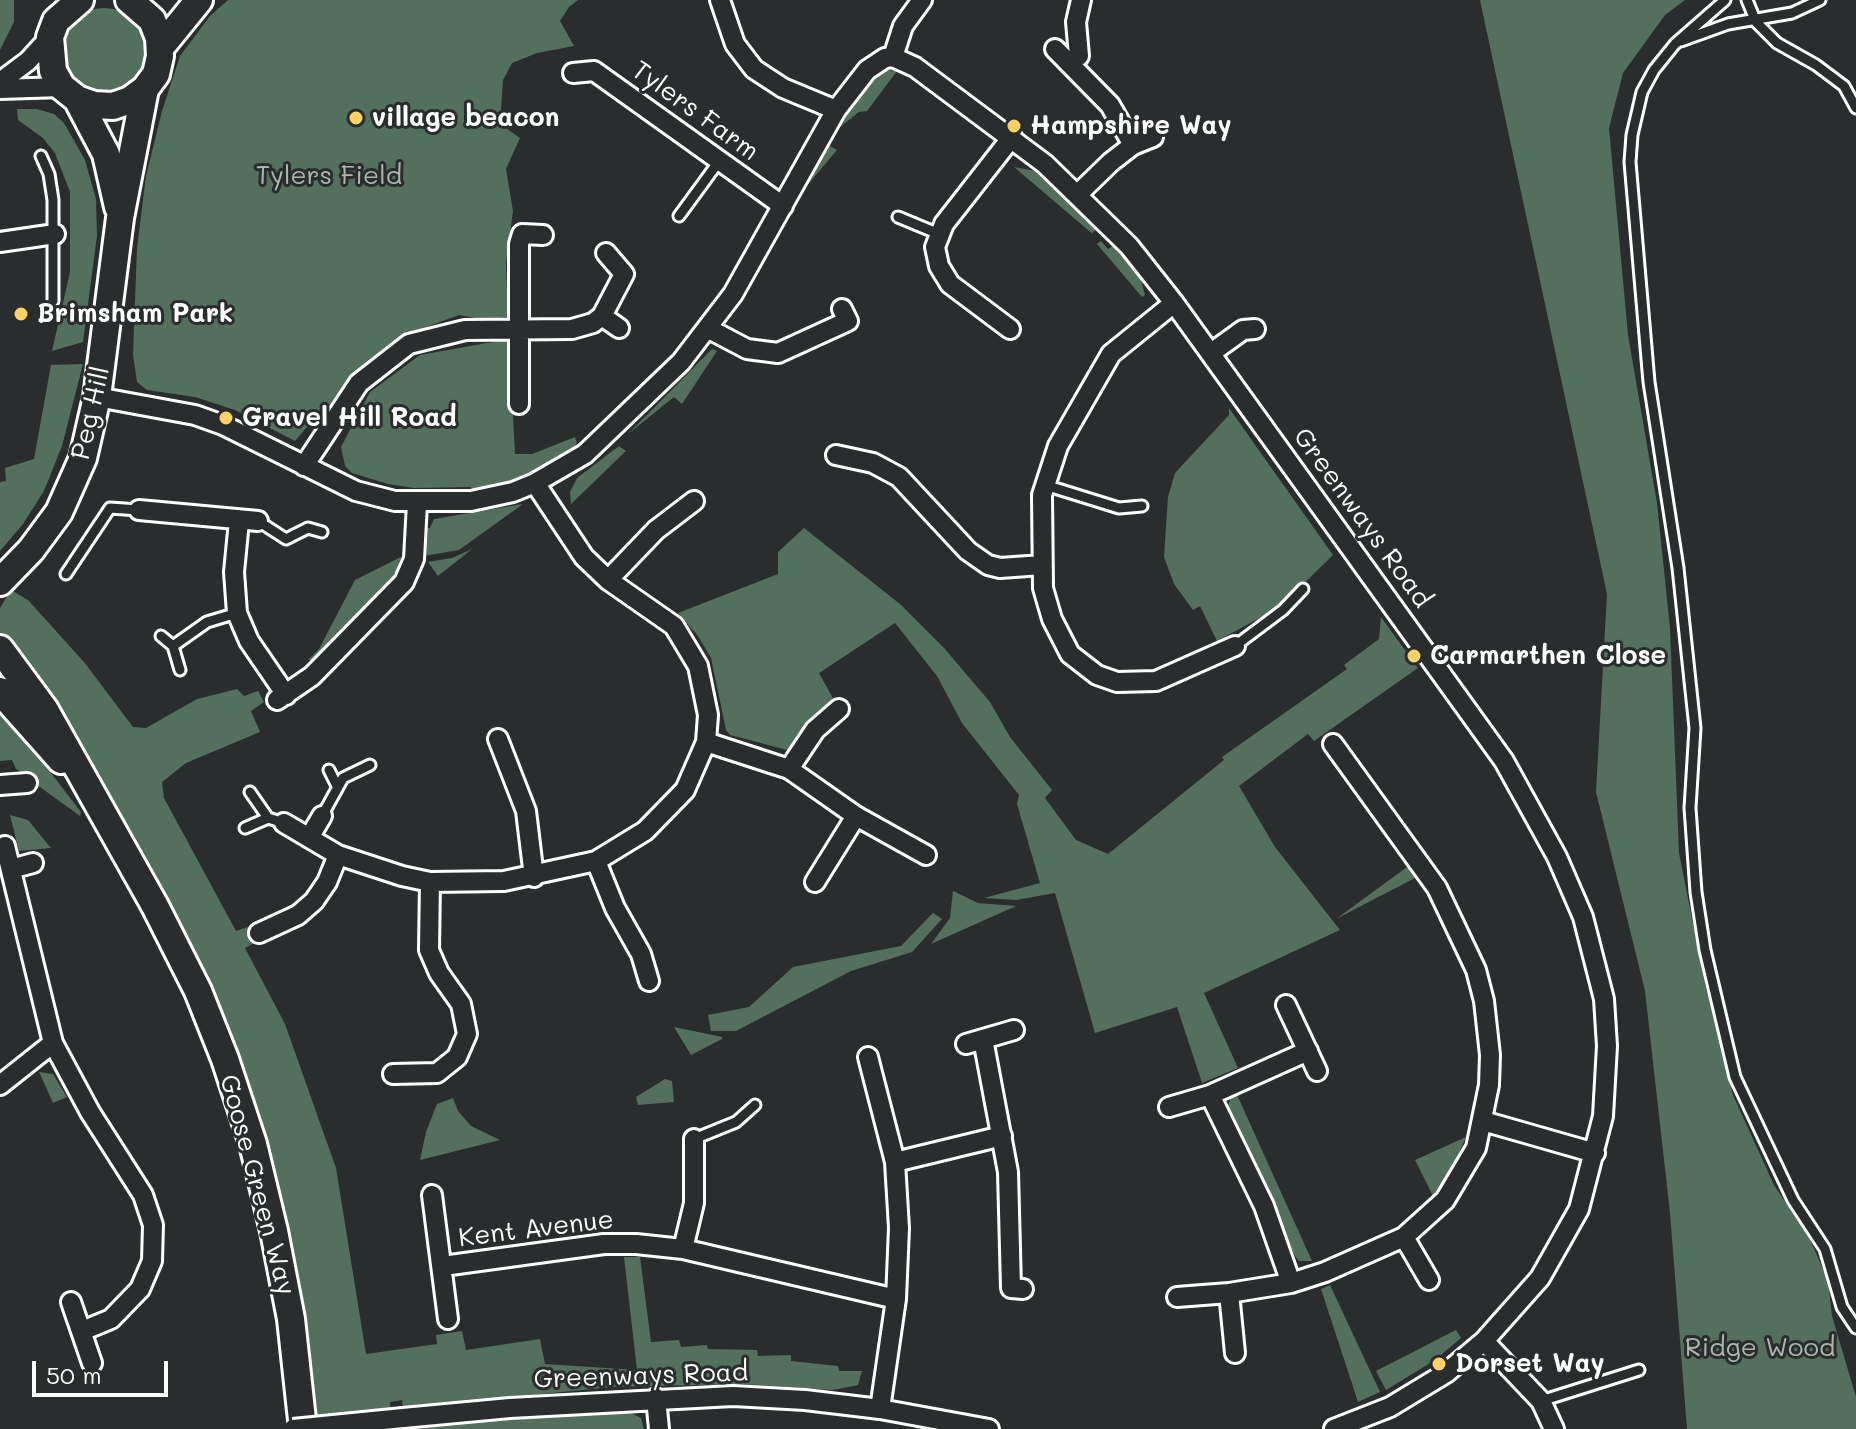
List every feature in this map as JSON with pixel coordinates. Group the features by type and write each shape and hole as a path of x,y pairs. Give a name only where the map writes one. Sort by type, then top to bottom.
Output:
{"main road":[{"name":"Peg Hill","path":"52,0 53,71 70,93 106,154 120,218"},
{"path":"52,33 68,8 80,0"},
{"path":"129,0 152,20 160,48"},
{"path":"160,48 199,0"},
{"name":"Peg Hill","path":"0,582 31,550 68,495 83,458 97,397 120,218 145,89 156,74 160,48"},
{"path":"70,93 94,105 113,106 130,100 145,89"},
{"name":"Goose Green Way","path":"0,649 35,693 155,906 198,991 225,1059 253,1144 274,1231 291,1319 303,1429"},
{"path":"0,666 83,782"},
{"name":"Goose Green Way","path":"0,691 83,782"}],"street":[{"path":"720,0 735,44 754,69 775,84 836,110"},
{"path":"97,397 195,415 356,491 417,503 491,498 535,483 594,446 638,407 709,329 836,110 867,70 885,58 893,57 903,26 922,0"},
{"path":"1081,0 1076,22 1079,56 1133,145"},
{"path":"0,82 28,61 52,33"},
{"path":"1055,49 1079,56"},
{"name":"Greenways Road","path":"893,57 915,67 1012,137 1078,194 1129,246 1211,353 1504,761 1557,857 1583,917 1604,999 1606,1083 1595,1153 1579,1209 1540,1278 1484,1341 1446,1373 1390,1407 1334,1429"},
{"name":"Tylers Farm","path":"573,73 594,71 783,206"},
{"path":"0,89 70,93"},
{"path":"1006,318 943,276 936,257 939,234 1012,137"},
{"path":"1078,194 1133,145 1153,137"},
{"path":"0,242 55,234"},
{"path":"519,404 519,244 522,234 543,235"},
{"path":"304,466 359,383 409,344 465,330 572,329 584,327 602,316 624,274 606,253"},
{"path":"1174,303 1111,354 1065,433 1045,485 1043,588 1060,638 1070,654 1097,675 1117,682 1156,681 1235,646"},
{"path":"709,329 757,352 778,353 848,321 842,309"},
{"path":"602,316 619,328"},
{"path":"1211,353 1243,330 1255,329"},
{"path":"836,455 862,459 899,477 968,551 988,565 1000,568 1042,565"},
{"path":"276,820 338,855 430,882 478,882 534,877 596,861 645,831 685,790 706,742 705,690 686,644 674,626 653,608 608,580 567,535 535,483"},
{"path":"239,521 234,572 237,613 249,641 282,697 312,676 404,582 414,559 417,503"},
{"path":"608,580 684,503"},
{"path":"139,510 258,521"},
{"path":"789,769 815,730 839,709"},
{"path":"498,739 526,811 534,877"},
{"path":"706,742 789,769 856,816 926,855"},
{"path":"1177,1297 1291,1283 1325,1272 1404,1237 1445,1200 1462,1176 1483,1121 1489,1085 1489,1029 1476,970 1437,888 1354,787 1333,744"},
{"path":"0,785 27,783"},
{"path":"309,838 322,816"},
{"path":"815,882 856,816"},
{"path":"5,846 53,1043 90,1112 133,1178 153,1225 152,1261 140,1289 111,1319 82,1331"},
{"path":"259,933 298,915 314,901 327,882 338,855"},
{"path":"596,861 615,908 641,954 649,981"},
{"path":"11,869 33,863"},
{"path":"393,1074 440,1080 465,1046 467,1022 461,1004 439,973 429,950 430,882"},
{"path":"1286,1005 1317,1071"},
{"path":"1014,1030 974,1042 1002,1136 1008,1172 1011,1288 1023,1289"},
{"path":"0,1085 53,1043"},
{"path":"1169,1107 1210,1095 1308,1051"},
{"path":"868,1057 895,1162 899,1228 896,1299 880,1409"},
{"path":"1210,1095 1264,1206 1291,1283"},
{"path":"1483,1121 1595,1153"},
{"path":"895,1162 1002,1136"},
{"path":"683,1249 694,1203 694,1139"},
{"name":"Kent Avenue","path":"432,1195 448,1319"},
{"path":"1404,1237 1429,1280"},
{"name":"Kent Avenue","path":"443,1266 604,1244 683,1249 896,1299"},
{"path":"1229,1293 1235,1353"},
{"path":"71,1302 92,1363"},
{"path":"1484,1341 1541,1401 1554,1429"},
{"path":"656,1398 659,1429"},
{"name":"Greenways Road","path":"293,1429 656,1398 791,1399 880,1409 989,1429"}],"lane":[{"path":"1725,0 1711,9 1675,44 1642,92 1632,135 1630,162 1649,382 1678,568 1695,728 1690,808 1696,892 1705,950 1735,1077 1793,1200 1825,1249 1842,1307 1856,1328"},
{"path":"1747,0 1756,22 1777,43 1816,65 1844,86 1856,108"},
{"path":"1675,44 1728,24 1756,22 1792,13 1820,0"},
{"path":"41,156 49,174 55,234 53,301"},
{"path":"679,216 720,160"},
{"path":"898,217 939,234"},
{"path":"1045,485 1119,508 1142,506"},
{"path":"66,574 110,508 139,510"},
{"path":"258,521 286,539 308,528 322,532"},
{"path":"1235,646 1283,610 1303,589"},
{"path":"173,646 207,622 237,613"},
{"path":"161,636 173,646 180,670"},
{"path":"322,816 343,778 370,765"},
{"path":"329,770 337,786"},
{"path":"245,828 276,820 250,792"},
{"path":"694,1139 736,1122 755,1105"},
{"path":"1541,1401 1639,1370"}],"green space":[{"path":"0,0 14,0 14,22 0,50"},
{"name":"Tylers Field","path":"228,0 578,0 560,21 574,46 537,53 512,63 503,80 500,124 520,138 506,169 513,211 506,264 508,317 486,320 459,315 408,334 350,376 313,429 307,427 295,441 235,410 195,397 147,390 137,382 133,355 137,248 146,176 180,56 210,16"},
{"name":"Ridge Wood","path":"1480,0 1685,0 1665,15 1623,73 1609,128 1628,335 1657,503 1670,628 1679,853 1704,979 1733,1095 1774,1185 1810,1239 1828,1281 1832,1316 1856,1397 1856,1429 1687,1429 1670,1213 1645,991 1596,792 1607,594"},
{"path":"104,8 120,11 134,20 143,34 146,50 143,66 134,80 120,89 104,92 88,89 74,80 65,66 62,50 65,34 74,20 88,11"},
{"path":"888,70 897,71 867,111 859,112 830,135 863,88 875,76"},
{"path":"17,109 37,109 54,114 64,123 85,160 96,199 97,236 83,342 52,351 70,272 70,192 55,153 43,138 18,120"},
{"path":"826,144 837,150 800,194 799,193"},
{"path":"1014,167 1036,171 1097,229 1092,233 1095,236"},
{"path":"1101,241 1108,249 1113,246 1140,277 1145,295 1142,297 1097,244"},
{"path":"509,339 515,454 532,454 575,437 577,444 551,465 515,481 473,492 471,487 414,488 388,484 352,473 345,466 341,447 370,392 420,355"},
{"path":"712,349 717,351 682,404 674,397 628,434"},
{"path":"83,364 62,446 44,491 23,524 0,551 0,482 6,481 5,468 34,459 51,365"},
{"path":"1229,408 1333,555 1280,607 1217,641 1200,606 1193,610 1174,584 1164,557 1168,497 1175,473 1229,415"},
{"path":"619,446 626,451 571,504 570,492 577,478"},
{"path":"523,504 459,550 423,556 424,528 430,528 434,519"},
{"path":"804,528 900,604 944,648 990,702 1010,737 1052,790 1045,798 1076,840 1108,854 1224,760 1222,757 1347,669 1344,665 1379,639 1381,617 1418,668 1314,741 1308,734 1239,786 1275,847 1340,930 1204,993 1238,1068 1202,1083 1177,1007 1095,1033 1055,893 1016,900 984,898 1040,883 1017,804 1019,795 962,723 937,676 895,623 819,673 835,702 791,751 730,735 726,730 711,658 698,636 678,613 778,574 778,552"},
{"path":"472,549 438,576 428,562 452,558"},
{"path":"401,557 396,573 376,597 313,660 308,660 319,649 355,580"},
{"path":"11,590 28,600 84,662 133,727 146,728 197,699 237,689 244,696 258,691 264,702 251,711 260,732 186,763 162,782 164,798 236,931 248,927 254,943 245,948 285,1024 336,1168 366,1354 437,1344 436,1335 462,1331 466,1350 540,1339 545,1364 637,1370 624,1257 640,1257 651,1342 679,1340 681,1347 707,1345 708,1349 757,1350 758,1356 791,1355 791,1361 838,1366 839,1371 862,1371 858,1385 833,1390 741,1384 612,1387 403,1408 402,1400 390,1402 392,1429 313,1429 268,1145 231,1031 167,897 107,793 4,642 0,632 0,608"},
{"path":"0,707 81,812 80,816 33,782 31,776 16,769 12,760 0,761"},
{"path":"10,815 28,820 51,848 19,851"},
{"path":"1407,867 1415,878 1336,919"},
{"path":"953,891 978,903 1016,906 931,944 950,918"},
{"path":"933,913 942,919 912,952 851,971 736,1031 711,1031 708,1015 749,1007 793,967 901,946"},
{"path":"674,1027 722,1037 722,1039 691,1055"},
{"path":"39,1072 53,1074 67,1097 53,1103"},
{"path":"665,1079 672,1081 674,1102 638,1105 636,1097"},
{"path":"1235,1094 1312,1261 1299,1261 1295,1256 1226,1114 1230,1099"},
{"path":"453,1098 458,1111 471,1126 500,1140 420,1160 437,1104"},
{"path":"1466,1137 1454,1165 1433,1196 1415,1160"},
{"path":"1330,1285 1380,1392 1358,1402 1321,1289"},
{"path":"1456,1330 1461,1338 1435,1360 1386,1390 1376,1371"},
{"path":"621,1408 641,1418 644,1429 404,1429"}],"place":[{"name":"village beacon","path":"356,118"},
{"name":"Hampshire Way","path":"1014,126"},
{"name":"Brimsham Park","path":"21,314"},
{"name":"Gravel Hill Road","path":"226,418"},
{"name":"Carmarthen Close","path":"1414,656"},
{"name":"Dorset Way","path":"1439,1364"}]}
